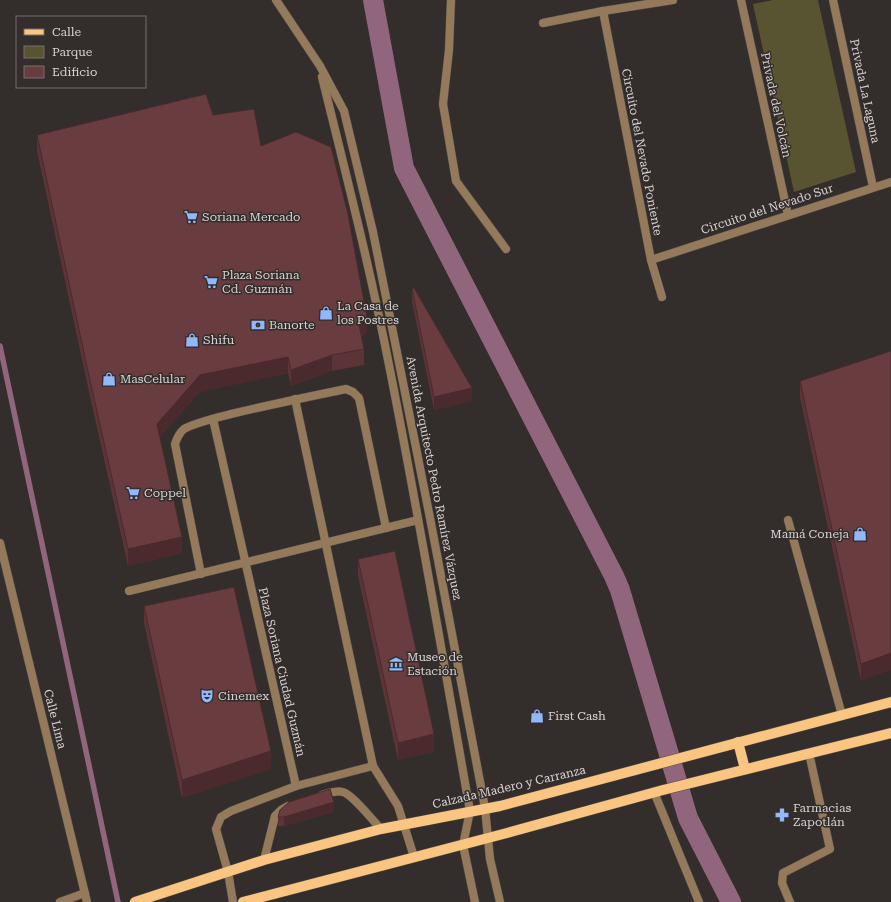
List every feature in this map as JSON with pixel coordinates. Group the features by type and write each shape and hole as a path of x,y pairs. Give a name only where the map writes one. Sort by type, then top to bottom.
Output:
{"main road":[{"name":"Calzada Madero y Carranza","path":"135,902 264,860 381,829 500,806 891,702"},
{"path":"243,902 463,845 659,791 891,732"},
{"path":"738,742 745,769"}],"street":[{"name":"Avenida Arquitecto Pedro Ramírez Vázquez","path":"276,0 320,66 344,111 373,232 430,518 486,808 490,859 500,902"},
{"path":"451,0 449,50 443,104 456,181 506,248"},
{"path":"544,23 603,11 673,0"},
{"name":"Privada del Volcán","path":"741,0 788,215"},
{"name":"Privada La Laguna","path":"833,0 873,187"},
{"name":"Circuito del Nevado Poniente","path":"603,11 651,260 662,297"},
{"name":"Avenida Arquitecto Pedro Ramírez Vázquez","path":"320,66 390,370 418,520 470,811 463,845 475,902"},
{"name":"Circuito del Nevado Sur","path":"651,260 891,182"},
{"path":"201,574 175,444 177,437 184,429 213,419 296,399 346,389 353,392 359,398 386,528"},
{"path":"296,399 372,766 398,806 414,857"},
{"name":"Plaza Soriana Ciudad Guzmán","path":"213,419 296,786"},
{"path":"129,591 418,520"},
{"path":"788,520 842,715"},
{"name":"Calle Lima","path":"0,543 87,902"},
{"path":"790,902 782,883 783,873 830,849 809,754"},
{"path":"233,902 228,872 216,829 221,818 231,812 296,786 372,766"},
{"path":"314,798 334,791 344,792 351,796 381,829"},
{"path":"659,791 699,902"},
{"path":"264,860 275,816 287,806 294,804"},
{"path":"60,902 85,893"}],"green space":[{"path":"773,0 818,0 856,172 794,192 753,4"}],"building":[{"name":"Plaza Soriana Cd. Guzmán","path":"206,94 213,115 254,109 261,146 296,132 331,147 348,214 367,318 358,320 364,349 332,355 291,370 288,357 200,375 157,424 182,537 128,549 37,135"},
{"path":"414,288 472,388 434,397 412,289"},
{"name":"Mamá Coneja","path":"891,351 891,653 861,664 800,381"},
{"name":"Museo de Estación","path":"395,551 434,734 398,743 358,559"},
{"name":"Cinemex","path":"234,587 271,751 182,780 144,606"},
{"path":"330,789 334,802 284,817 278,817 280,810 289,802"}],"waterway":[{"path":"373,0 404,168 614,576 620,590 688,818 731,902"},
{"path":"0,346 118,902"}],"place":[{"name":"Soriana Mercado","path":"191,217"},
{"name":"Plaza Soriana Cd. Guzmán","path":"211,282"},
{"name":"La Casa de los Postres","path":"326,313"},
{"name":"Banorte","path":"258,325"},
{"name":"Shifu","path":"192,340"},
{"name":"MasCelular","path":"109,379"},
{"name":"Coppel","path":"133,493"},
{"name":"Mamá Coneja","path":"860,534"},
{"name":"Museo de Estación","path":"396,664"},
{"name":"Cinemex","path":"207,696"},
{"name":"First Cash","path":"537,716"},
{"name":"Farmacias Zapotlán","path":"782,815"}]}
